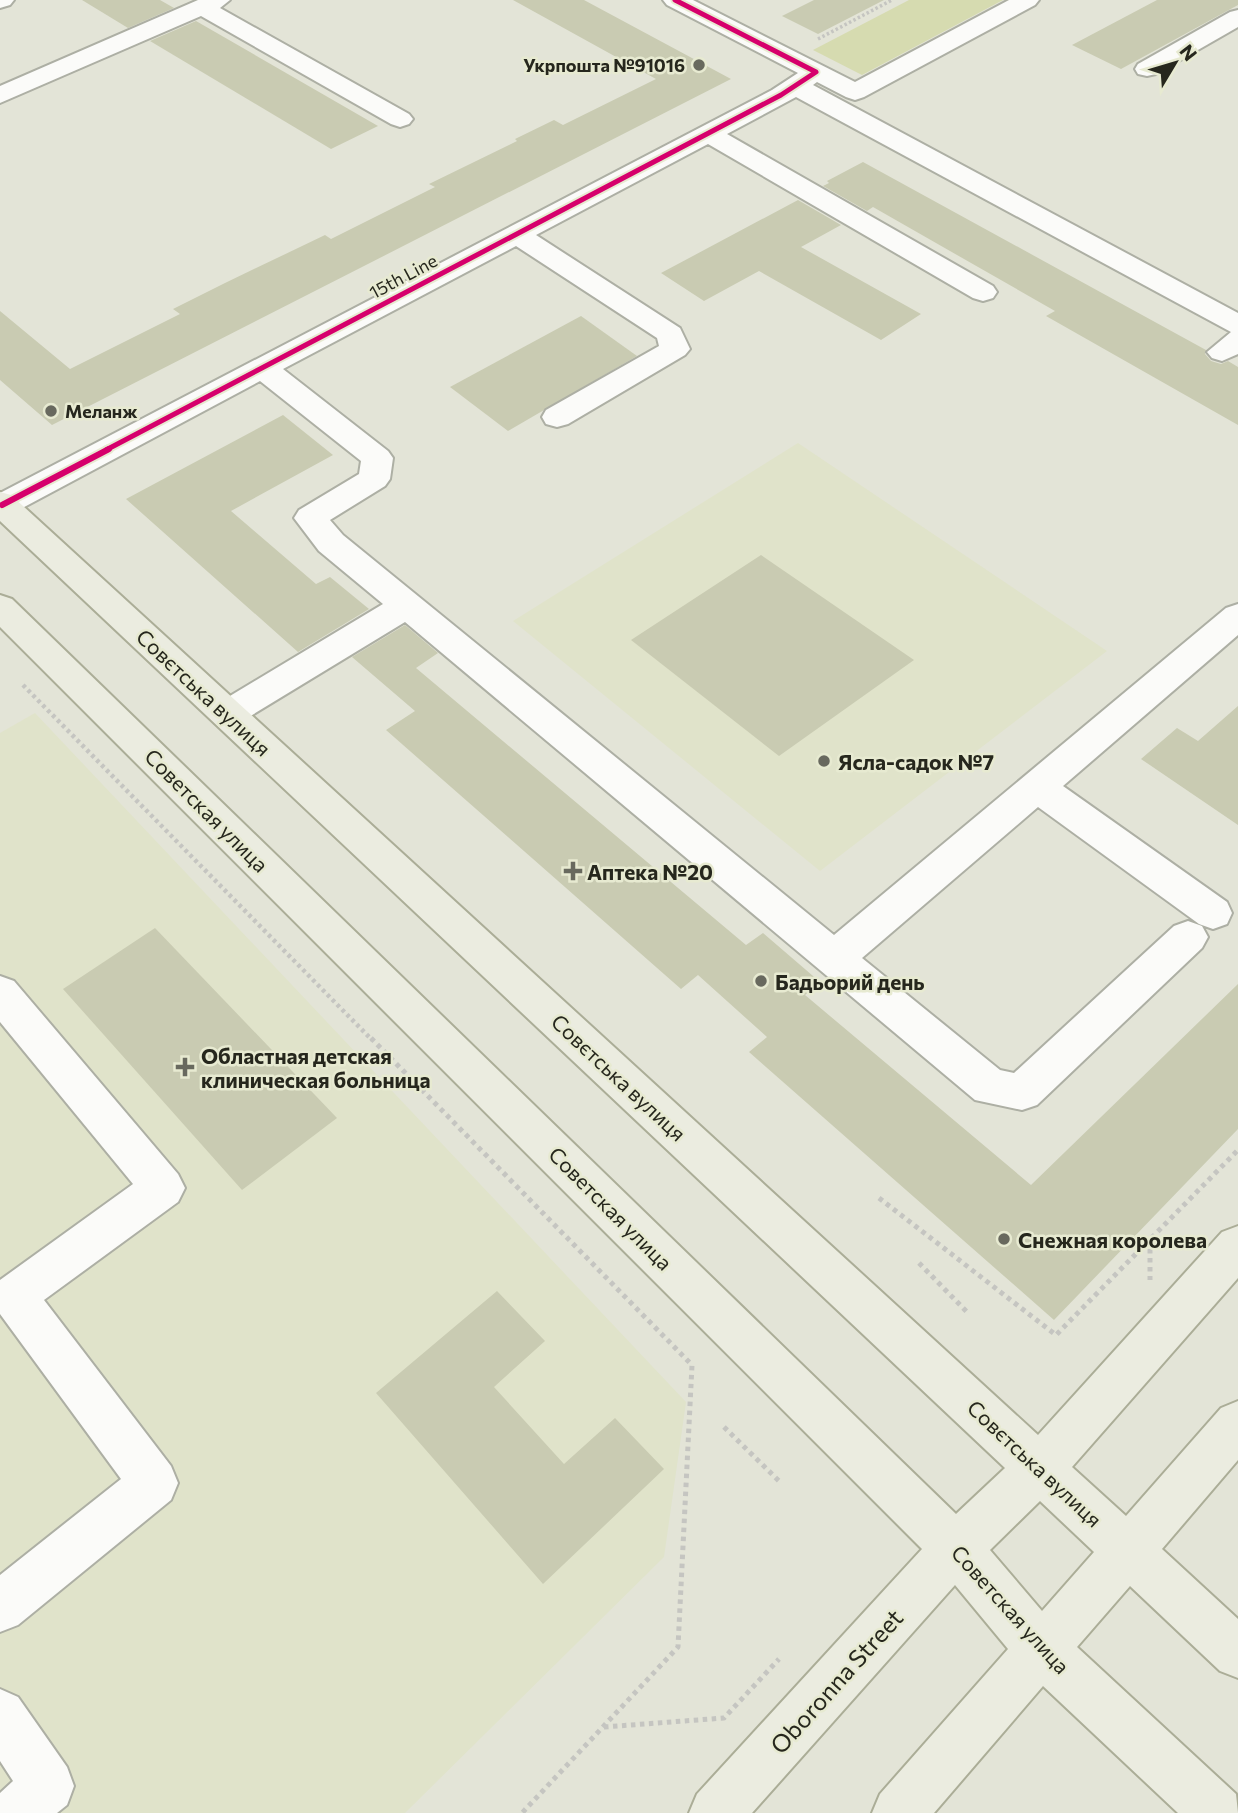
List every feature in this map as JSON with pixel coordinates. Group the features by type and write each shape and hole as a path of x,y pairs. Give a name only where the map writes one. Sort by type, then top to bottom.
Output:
{"main road":[{"name":"Совєтська вулиця","path":"1,504 1238,1653"},
{"name":"Советская улица","path":"0,607 956,1548 1041,1649 1217,1813"},
{"name":"Oboronna Street","path":"716,1813 956,1548 1041,1468 1238,1246"},
{"path":"899,1813 1041,1649 1130,1552 1238,1424"}],"street":[{"path":"675,0 805,79 1238,325"},
{"path":"805,79 855,92 1027,0"},
{"path":"0,95 210,4 400,120"},
{"path":"1147,69 1238,18"},
{"name":"15th Line","path":"1,504 805,79"},
{"path":"707,133 983,292"},
{"path":"516,234 670,334 675,349 557,417"},
{"path":"262,368 377,458 374,479 310,518 331,543 990,1087 1022,1092 1188,937"},
{"path":"227,714 407,605"},
{"path":"834,958 1238,615"},
{"path":"1037,787 1213,913"},
{"path":"0,993 163,1188 14,1296 154,1483 0,1607"},
{"path":"0,1715 48,1786 17,1813"}],"path":[{"path":"20,682 692,1365 678,1647 522,1813"},
{"path":"879,1198 1056,1335 1238,1150"},
{"path":"1150,1240 1150,1282"},
{"path":"919,1262 967,1312"},
{"path":"724,1427 779,1481"},
{"path":"603,1727 724,1718 779,1658"}],"shaded area":[{"name":"Ясла-садок №7","path":"798,443 1107,651 820,871 513,621"},
{"name":"Областная детская клиническая больница","path":"35,713 686,1402 664,1557 405,1813 0,1813 0,733"}],"green space":[{"path":"909,0 1003,0 862,75 813,50"}],"building":[{"path":"82,0 160,0 174,8 128,28"},
{"path":"513,0 584,0 731,79 52,425 0,380 0,311 70,369 180,314 173,309 325,235 331,239 435,187 429,184 517,141 515,139 554,120 563,125 656,79"},
{"path":"814,0 884,0 818,34 782,16"},
{"path":"1157,0 1238,0 1238,5 1121,69 1072,45"},
{"path":"196,21 378,126 331,149 150,41"},
{"path":"863,162 1206,350 1205,354 1211,361 1221,364 1228,361 1238,367 1238,425 1046,316 1055,311 873,207 867,211 823,186 829,183 827,181"},
{"path":"798,200 841,225 801,247 921,314 881,340 759,271 704,301 661,273"},
{"path":"581,316 637,356 508,431 450,387"},
{"path":"283,415 333,455 231,511 316,584 330,577 369,609 298,652 126,499"},
{"path":"761,555 914,660 779,756 631,640"},
{"path":"405,625 438,653 416,668 746,945 763,933 820,982 805,995 1031,1185 1238,984 1238,1129 1054,1320 749,1052 767,1037 698,975 681,989 386,730 415,711 352,657"},
{"path":"1238,706 1238,825 1141,759 1177,728 1198,741"},
{"path":"155,928 337,1118 242,1190 63,989"},
{"path":"497,1291 545,1341 494,1387 564,1464 615,1418 664,1469 543,1584 376,1393"}],"cycle path":[{"path":"2,505 781,95 816,72 675,0"}],"place":[{"name":"Укрпошта №91016","path":"699,65"},
{"name":"Меланж","path":"51,411"},
{"name":"Ясла-садок №7","path":"824,761"},
{"name":"Аптека №20","path":"573,871"},
{"name":"Бадьорий день","path":"761,981"},
{"name":"Областная детская клиническая больница","path":"185,1067"},
{"name":"Снежная королева","path":"1004,1239"}]}
